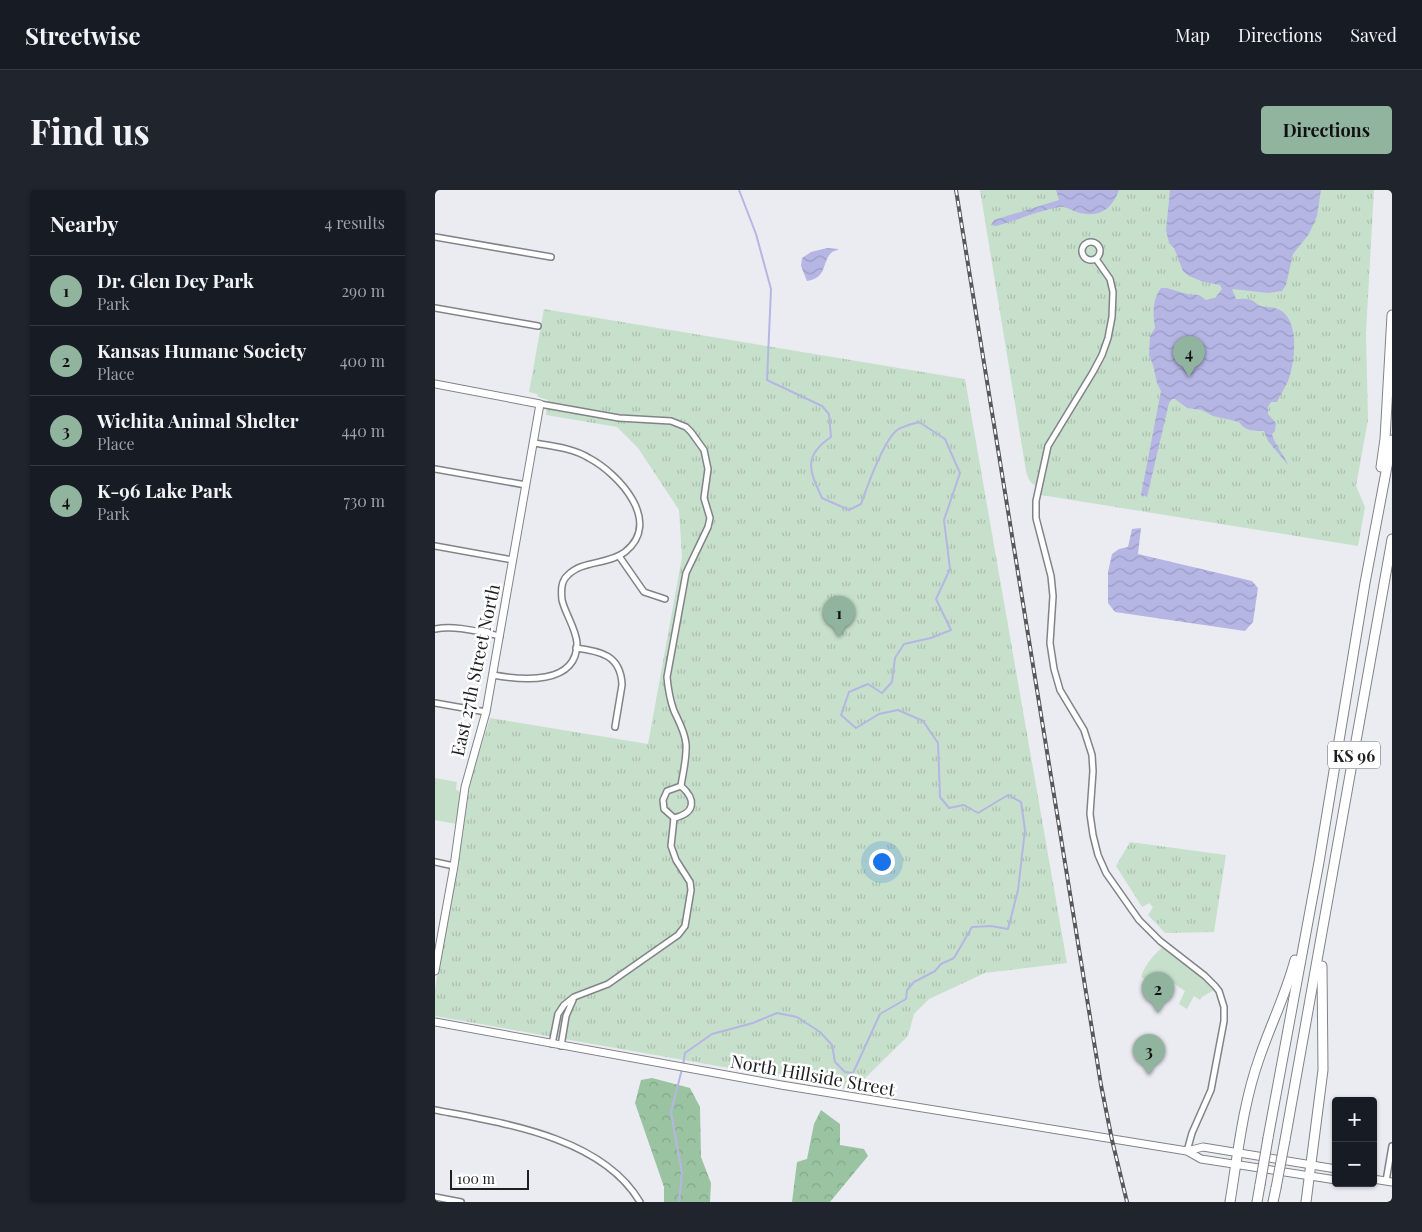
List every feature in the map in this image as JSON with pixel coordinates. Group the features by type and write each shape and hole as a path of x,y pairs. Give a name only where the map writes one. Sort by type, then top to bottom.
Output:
{"highway":[{"path":"1378,516 1385,439 1392,315"},
{"name":"KS 96","path":"1257,1202 1319,862 1392,440"},
{"name":"KS 96","path":"1273,1202 1326,916 1392,539"},
{"path":"1230,1202 1248,1094 1260,1056 1291,975 1319,862"},
{"path":"1306,1202 1323,1070 1321,976 1326,916"}],"main road":[{"path":"435,384 540,404"},
{"name":"East 27th Street North","path":"435,971 438,942 454,866 465,787 486,712 540,404"},
{"name":"North Hillside Street","path":"435,1022 703,1072 1187,1151 1201,1159 1332,1180"},
{"name":"North Hillside Street","path":"1187,1151 1200,1147 1332,1168"}],"street":[{"path":"435,237 551,256"},
{"path":"1096,259 1110,279 1113,292 1112,317 1108,338 1093,372 1049,446 1036,502 1036,518 1051,576 1053,596 1050,643 1054,669 1060,690 1084,730 1092,755 1093,771 1090,814 1098,855 1106,873 1139,920 1160,941 1215,986 1224,1007 1224,1021 1211,1090 1192,1133 1187,1151"},
{"path":"435,308 538,326"},
{"path":"540,404 619,418 671,421 686,427 704,450 708,469 704,498 710,518 708,527 686,573 667,677 668,691 686,743 681,786"},
{"path":"493,675 530,679 551,676 571,663 574,659 576,637 562,600 561,592 565,579 569,573 577,568 607,561 625,552 636,540 639,528 639,515 632,498 607,470 590,458 567,449 534,443"},
{"path":"435,469 526,486"},
{"path":"435,546 513,560"},
{"path":"619,556 644,592 665,599"},
{"path":"435,629 444,627 500,636"},
{"path":"576,648 600,652 608,656 618,666 622,685 615,727"},
{"path":"435,703 486,712"},
{"path":"674,818 664,809 663,800 667,791 681,786"},
{"path":"674,818 687,813 691,807 692,800 689,793 681,786"},
{"path":"552,1044 558,1014 563,1005 574,997 608,984 678,935 685,926 691,890 690,882 676,860 671,846 674,818"},
{"path":"435,862 454,866"},
{"path":"561,1046 566,1016 574,997"},
{"path":"435,1110 519,1128 589,1154 629,1185 640,1202"},
{"path":"1389,1182 1392,1146"},
{"path":"435,1197 461,1202"}],"green space":[{"path":"980,190 1374,190 1366,333 1368,420 1356,486 1365,507 1358,546 1041,495 1042,487 1031,482 1026,471"},
{"path":"544,309 965,379 1067,963 985,973 929,999 914,1014 908,1036 853,1090 435,1016 435,989 471,779 490,718 648,744 682,557 679,510 638,448 617,427 546,415 548,400 529,392"},
{"path":"435,778 457,782 456,789 461,793 456,824 435,820"},
{"path":"1130,842 1226,855 1214,932 1165,933 1148,915 1153,907 1150,903 1142,907 1116,866"},
{"path":"1163,947 1214,990 1200,1000 1194,996 1187,1009 1179,1004 1185,991 1173,983 1170,988 1155,980 1152,985 1149,984 1147,989 1141,986 1145,979 1141,977 1145,969 1153,956"},
{"path":"652,1078 690,1088 700,1107 701,1157 711,1183 710,1202 664,1202 664,1187 635,1103 641,1080"},
{"path":"821,1110 840,1124 840,1145 864,1149 868,1156 830,1202 792,1202 797,1162 807,1159 814,1124"}],"water":[{"path":"1056,190 1119,190 1112,204 1096,214 1082,213 1065,207 1059,207 996,226 991,225 994,220 1059,200"},
{"path":"1170,190 1321,190 1317,216 1309,234 1293,254 1286,285 1282,291 1268,293 1232,289 1236,299 1249,299 1258,305 1280,310 1291,323 1294,343 1293,364 1287,384 1277,402 1271,402 1268,407 1268,414 1276,423 1275,431 1272,434 1273,438 1288,465 1268,441 1264,431 1250,430 1239,422 1213,416 1202,410 1187,408 1175,399 1172,399 1169,403 1147,497 1144,495 1143,497 1141,495 1161,391 1149,355 1150,336 1155,328 1154,312 1156,297 1161,288 1167,288 1187,294 1199,295 1206,300 1215,298 1222,289 1220,285 1204,282 1189,276 1183,271 1174,248 1169,243 1166,230"},
{"path":"827,248 839,249 831,253 818,276 807,281 801,266 802,258 811,252"},
{"path":"1141,528 1138,554 1252,581 1258,588 1253,622 1245,631 1115,612 1108,603 1108,572 1112,554 1119,549 1128,547 1132,529"}],"waterway":[{"path":"683,1065 685,1053 712,1034 753,1023 777,1013 797,1017 820,1032 832,1045 835,1062 845,1072 853,1073 880,1014 906,999 907,990 914,982 935,971 941,964 954,958 972,927 991,926 1008,929 1018,890 1025,830 1021,802 1008,795 978,813 964,805 949,808 940,797 938,743 923,721 898,710 879,714 856,728 841,715 849,692 868,684 882,693 892,682 895,658 904,644 931,638 951,630 936,599 950,569 944,520 960,473 945,439 919,422 897,430 886,444 861,504 849,510 822,498 814,479 811,464 812,457 816,451 831,437 829,414 822,406 767,380 771,289 756,234 739,190"},
{"path":"679,1202 682,1173 671,1112 682,1069"}],"railway":[{"path":"956,190 1101,1085 1127,1202"}],"place":[{"name":"K-96 Lake Park","path":"1189,377"},
{"name":"Dr. Glen Dey Park","path":"839,637"},
{"name":"Kansas Humane Society","path":"1158,1013"},
{"name":"Wichita Animal Shelter","path":"1149,1075"}]}
